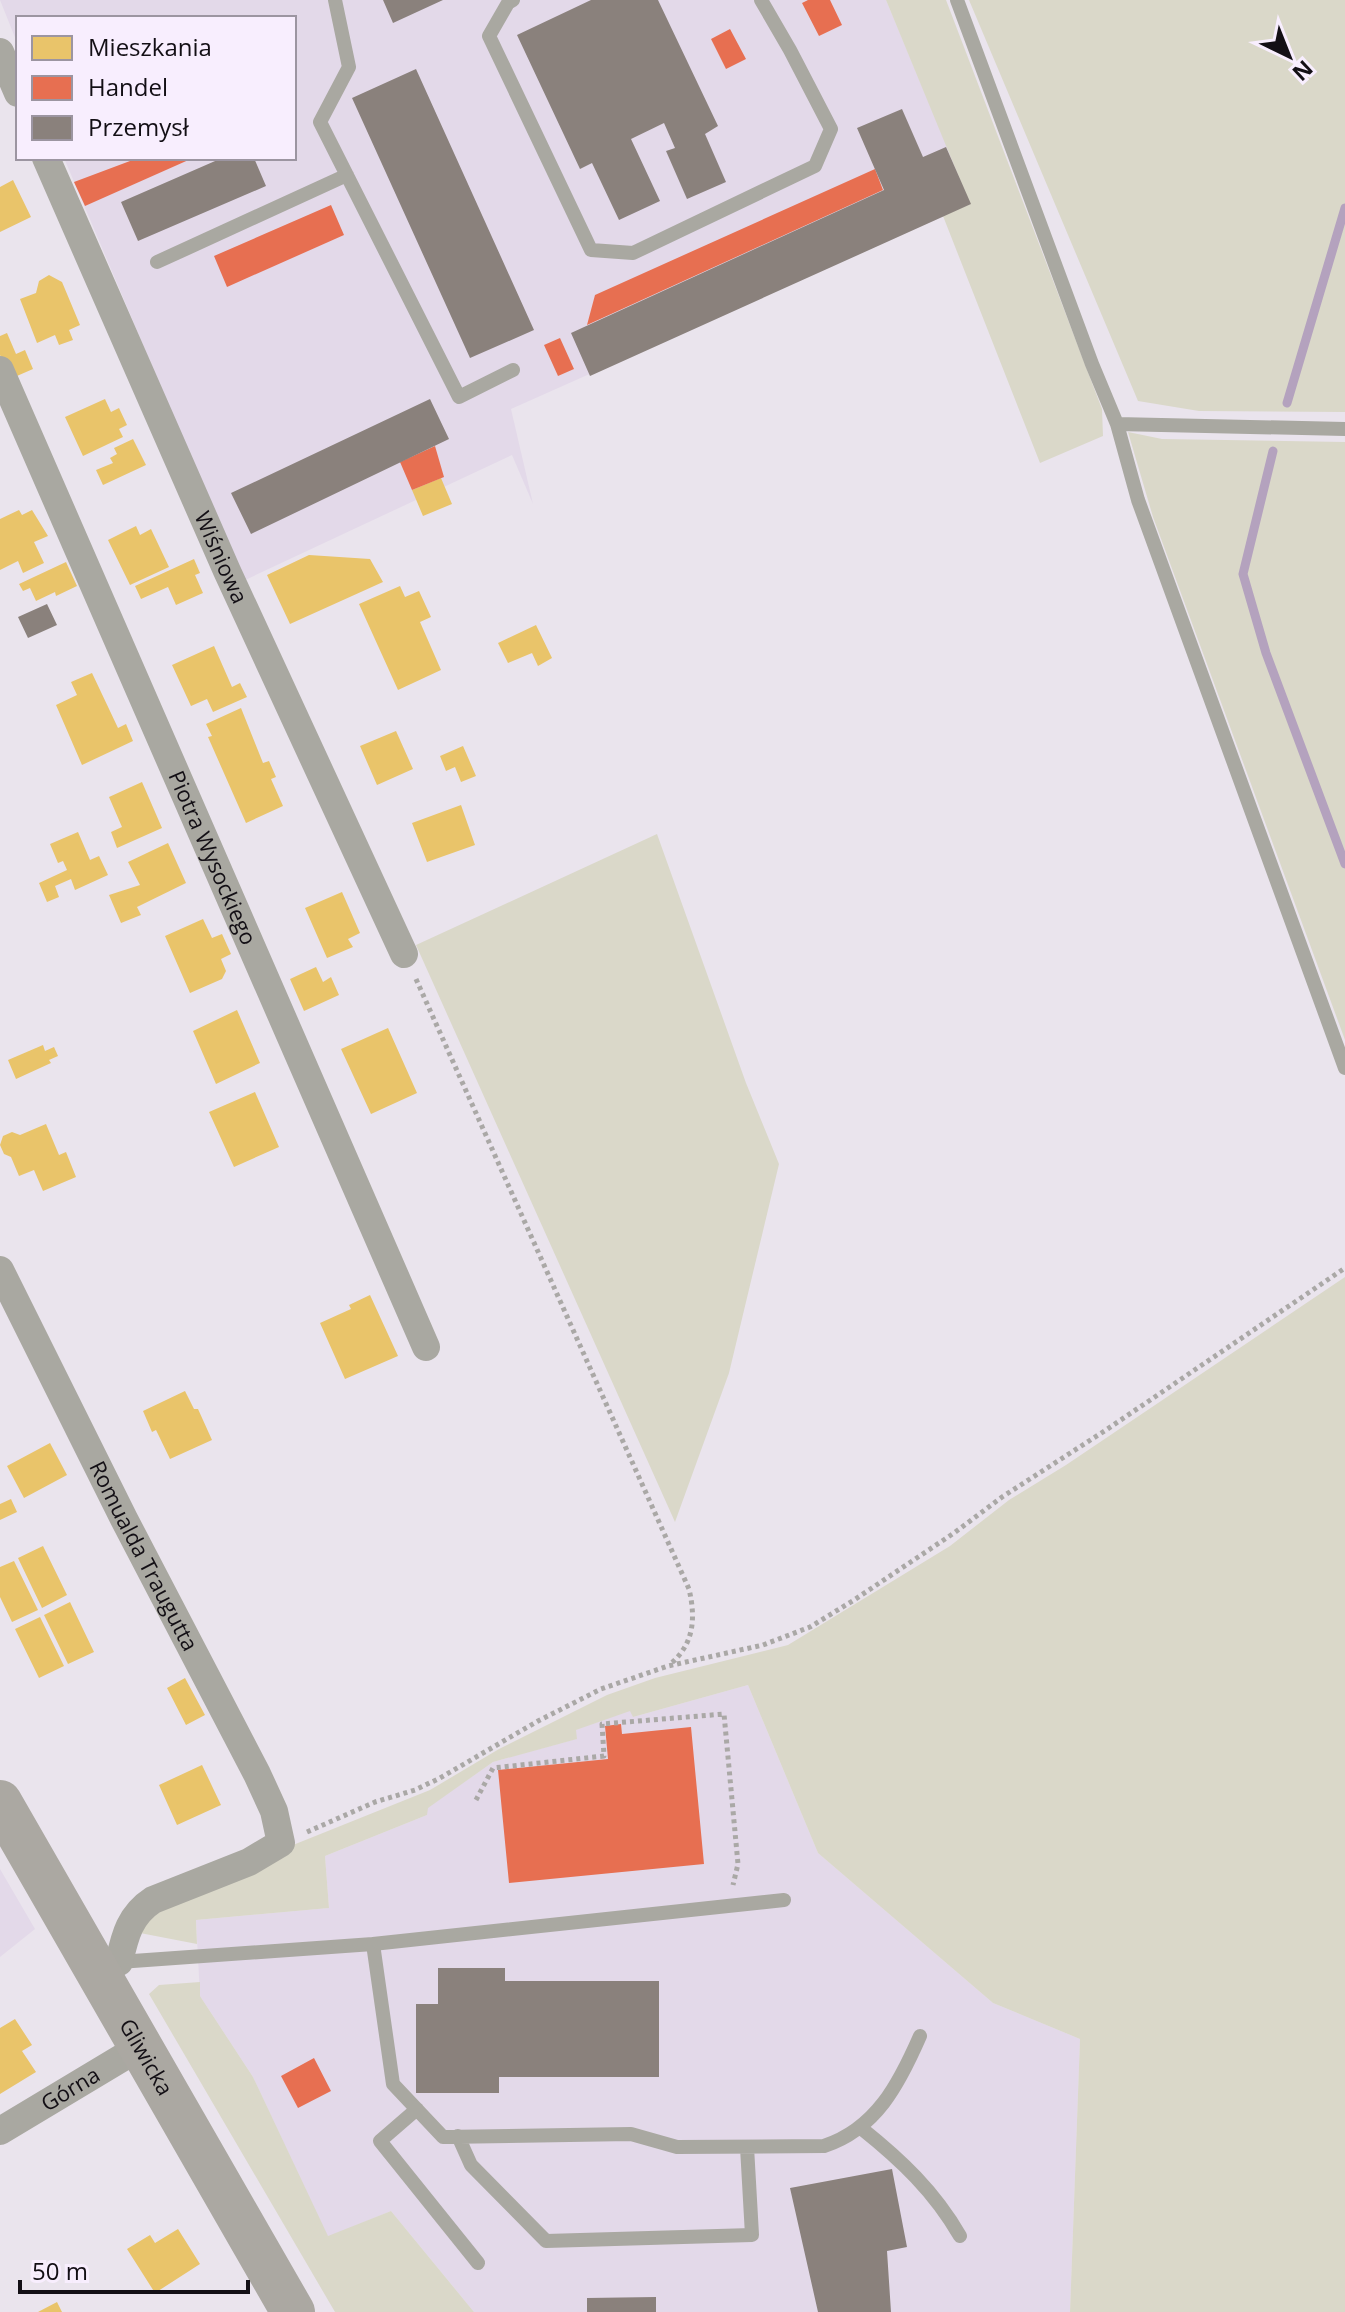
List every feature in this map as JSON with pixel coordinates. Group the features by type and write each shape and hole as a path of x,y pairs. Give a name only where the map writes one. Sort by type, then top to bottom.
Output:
{"main road":[{"name":"Gliwicka","path":"0,1802 108,1967 140,2047 283,2304"}],"street":[{"path":"0,52 16,88"},
{"name":"Wiśniowa","path":"47,160 227,571 404,954"},
{"name":"Piotra Wysockiego","path":"0,370 426,1347"},
{"name":"Romualda Traugutta","path":"0,1270 124,1519 257,1774 274,1811 281,1843"},
{"path":"108,1967 140,1909 153,1900 249,1862 281,1843"},
{"name":"Górna","path":"0,2131 140,2047"}],"lane":[{"path":"335,0 349,67 320,122 459,397 513,370"},
{"path":"513,0 508,3 489,36 591,250 633,253 815,166 831,129 761,0"},
{"path":"957,0 1117,424 1138,500 1345,1068"},
{"path":"157,262 347,175"},
{"path":"1117,424 1345,429"},
{"path":"108,1967 373,1944 784,1900"},
{"path":"373,1944 393,2084 443,2137 631,2134 677,2147 824,2146 845,2139 861,2128 882,2105 905,2070 920,2036"},
{"path":"417,2109 380,2141 478,2263"},
{"path":"861,2128 925,2184 960,2236"},
{"path":"458,2136 471,2165 546,2241 752,2235 747,2147"}],"path":[{"path":"404,954 689,1589 693,1617 691,1636 684,1651 668,1666"},
{"path":"281,1843 375,1802 415,1790 601,1689 668,1666 763,1645 810,1627 881,1583 1014,1488 1106,1430 1345,1268"},
{"path":"476,1800 493,1768 604,1756 602,1724 724,1714 738,1864"}],"shaded area":[{"path":"0,0 886,0 971,204 511,409 533,504 512,455 243,581 65,160 296,160 296,16 16,16 16,40"},
{"path":"886,0 946,0 1102,409 1103,436 1040,463 943,216 970,204"},
{"path":"969,0 1345,0 1345,412 1199,411 1138,401"},
{"path":"1128,432 1162,439 1345,442 1345,1040 1153,517"},
{"path":"657,834 746,1083 779,1164 729,1373 675,1522 416,945"},
{"path":"1345,1277 1345,2312 1070,2312 1080,2039 993,2003 818,1853 748,1685 633,1717 630,1711 576,1730 577,1739 493,1762 428,1808 427,1815 325,1856 329,1908 196,1920 197,1944 140,1933 154,1913 293,1845 430,1790 499,1749 607,1695 655,1678 788,1645 950,1546 1009,1500"},
{"path":"748,1685 818,1853 993,2003 1080,2039 1070,2312 474,2312 391,2211 328,2237 253,2077 200,1996 196,1920 329,1908 325,1856 427,1815 427,1808 493,1762 576,1739 575,1730 631,1710 633,1717"},
{"path":"0,1869 35,1929 0,1957"},
{"path":"200,1982 200,1996 253,2077 328,2236 391,2211 474,2312 335,2312 149,1994 159,1985"}],"building: Mieszkania":[{"path":"13,180 31,217 0,232 0,187"},
{"path":"49,275 62,282 80,325 69,330 73,340 59,345 55,335 37,343 20,299 36,293 39,281"},
{"path":"7,333 16,354 25,350 33,369 10,379 0,355 0,336"},
{"path":"105,399 111,412 119,408 127,425 119,429 123,437 83,456 65,417"},
{"path":"133,439 146,465 103,485 96,470 113,463 110,458 117,454 114,448"},
{"path":"441,478 452,504 423,516 412,490"},
{"path":"19,510 22,515 32,510 48,536 34,542 44,563 23,573 18,561 0,570 0,519"},
{"path":"136,526 140,535 151,529 169,567 130,585 108,540"},
{"path":"309,555 370,559 383,582 290,624 267,575"},
{"path":"194,559 200,573 195,575 203,593 176,605 168,587 141,599 135,586"},
{"path":"66,562 77,586 56,596 55,592 36,601 30,588 23,591 19,584"},
{"path":"400,586 405,597 419,591 431,617 420,622 441,670 398,690 359,604"},
{"path":"536,625 552,658 538,666 532,653 508,663 498,643"},
{"path":"214,646 232,687 240,683 247,697 213,712 207,699 191,706 172,665"},
{"path":"92,673 118,728 126,724 133,741 82,765 56,705 77,695 71,682"},
{"path":"241,708 263,763 269,761 276,777 271,779 283,806 246,823 208,737 212,736 206,724"},
{"path":"396,731 413,769 377,785 360,746"},
{"path":"463,746 476,776 461,782 455,767 446,771 440,756"},
{"path":"142,782 162,828 117,848 111,832 122,827 109,797"},
{"path":"461,805 475,845 427,862 412,823"},
{"path":"78,832 90,860 99,856 108,875 75,890 71,879 55,886 59,897 47,902 39,883 67,870 63,861 58,863 50,844"},
{"path":"168,843 186,883 137,907 141,915 121,923 109,895 140,885 128,862"},
{"path":"342,892 360,933 348,939 353,947 327,958 305,908"},
{"path":"203,919 212,938 222,934 231,954 221,959 226,971 222,979 190,993 165,936"},
{"path":"316,967 323,982 331,977 339,995 304,1011 290,979"},
{"path":"237,1010 260,1063 216,1084 193,1031"},
{"path":"388,1028 417,1093 371,1114 341,1049"},
{"path":"43,1045 45,1051 54,1047 58,1056 49,1060 51,1063 16,1079 8,1060"},
{"path":"255,1092 279,1147 234,1167 209,1112"},
{"path":"46,1124 59,1155 66,1152 76,1177 43,1191 34,1170 19,1176 11,1157 4,1154 0,1145 3,1136 12,1132 20,1135"},
{"path":"370,1295 398,1356 345,1379 320,1323 351,1309 349,1305"},
{"path":"185,1391 194,1409 198,1409 212,1440 170,1459 156,1430 152,1432 143,1411"},
{"path":"50,1443 67,1475 24,1498 7,1466"},
{"path":"11,1499 17,1512 0,1520 0,1504"},
{"path":"43,1546 67,1595 42,1608 18,1558"},
{"path":"14,1561 38,1610 12,1622 0,1597 0,1567"},
{"path":"70,1602 94,1652 68,1664 44,1615"},
{"path":"40,1617 64,1666 39,1678 15,1629"},
{"path":"185,1678 205,1715 186,1725 167,1688"},
{"path":"202,1765 221,1805 177,1825 159,1785"},
{"path":"15,2019 32,2045 22,2051 36,2072 0,2094 0,2028"},
{"path":"178,2229 200,2264 155,2293 127,2249 150,2235 155,2243"},
{"path":"57,2302 62,2312 38,2312"}],"building: Handel":[{"path":"830,0 842,25 819,36 802,3"},
{"path":"730,29 746,59 726,69 711,39"},
{"path":"133,160 188,160 85,206 74,182"},
{"path":"875,169 883,190 587,325 595,295"},
{"path":"331,205 344,235 227,287 214,256"},
{"path":"560,338 574,369 558,376 544,345"},
{"path":"435,446 444,477 412,490 400,462"},
{"path":"621,1724 622,1734 691,1727 704,1864 509,1883 498,1770 608,1759 605,1726"},
{"path":"314,2058 331,2091 298,2108 281,2076"}],"building: Przemysł":[{"path":"383,0 443,0 393,23"},
{"path":"591,0 658,0 718,126 705,134 726,182 687,199 666,151 675,148 664,123 631,139 660,201 619,220 592,163 580,169 517,35"},
{"path":"416,69 534,330 470,358 352,98"},
{"path":"902,109 923,157 946,147 971,204 590,376 571,333 884,190 857,128"},
{"path":"217,160 255,160 266,186 138,241 121,202"},
{"path":"430,399 449,439 251,534 231,493"},
{"path":"47,604 57,625 28,638 18,617"},
{"path":"438,1968 505,1968 505,1981 659,1981 659,2077 499,2077 499,2093 416,2093 416,2004 438,2004"},
{"path":"892,2169 907,2247 887,2251 891,2312 818,2312 790,2188"},
{"path":"656,2297 656,2312 587,2312 587,2298"}],"waterway":[{"path":"1287,403 1345,208"},
{"path":"1273,451 1243,574 1266,653 1345,864"}]}
